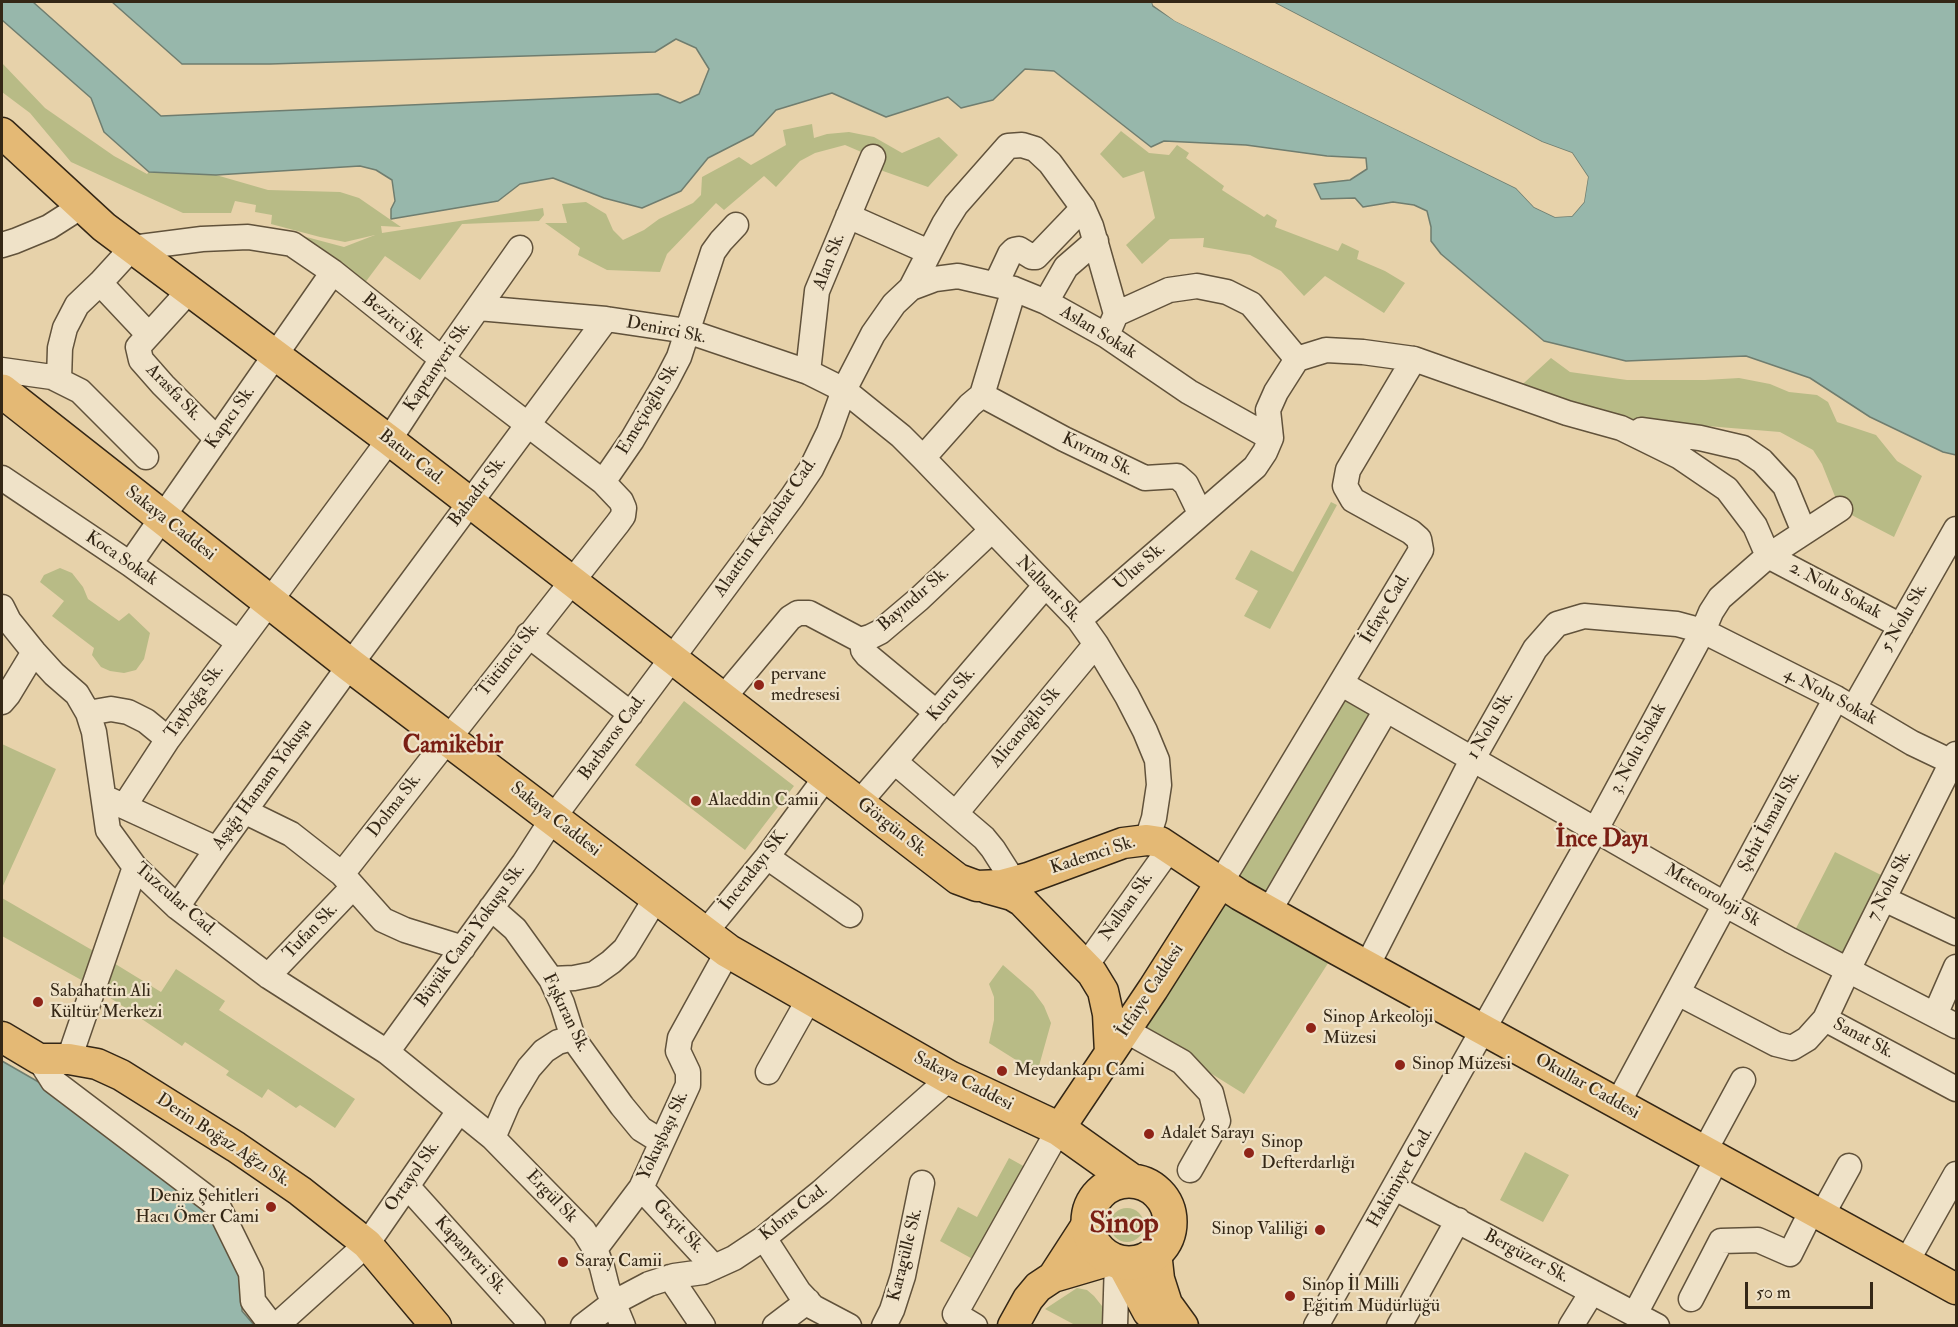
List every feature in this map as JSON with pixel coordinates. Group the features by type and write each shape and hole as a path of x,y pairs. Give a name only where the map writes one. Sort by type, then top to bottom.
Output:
{"highway":[{"name":"Sakaya Caddesi","path":"2,391 350,665 716,943 809,999 950,1078 1059,1129"},
{"path":"1059,1129 1086,1165 1117,1185 1149,1186 1163,1200 1170,1221 1168,1233 1156,1252 1144,1260 1129,1263 1117,1261 1096,1246 1090,1236 1088,1217 1092,1202 1117,1185"}],"main road":[{"name":"Batur Cad.","path":"2,133 104,227 389,440 826,777"},
{"name":"Görgün Sk.","path":"826,777 967,883"},
{"name":"Kademci Sk.","path":"967,883 1014,882 1122,843 1158,844"},
{"path":"1158,844 1221,882"},
{"name":"Okullar Caddesi","path":"1221,882 1367,966 1956,1289"},
{"name":"İtfaiye Caddesi","path":"1059,1129 1153,989 1221,882"},
{"path":"967,883 999,890 1022,901 1085,967 1103,993 1118,1042"},
{"path":"2,1037 39,1059"},
{"name":"Derin Boğaz Ağzı Sk.","path":"39,1059 69,1059 97,1064 121,1075 217,1135 300,1191 367,1244 436,1326"},
{"path":"1053,1277 1088,1223"},
{"path":"1156,1252 1159,1279 1167,1304 1183,1326"},
{"path":"1013,1326 1028,1299 1038,1287 1053,1277 1117,1261 1148,1312 1162,1326"}],"street":[{"path":"911,288 956,205 1008,146 1022,145 1035,149 1050,163 1083,208 1096,241 1112,325 1168,290 1197,286 1227,292 1251,304 1297,359"},
{"name":"Alan Sk.","path":"808,372 817,291 873,157"},
{"path":"2,245 15,242 49,227 82,206"},
{"path":"924,458 970,405 982,395 1010,254 1019,249 1036,257 1083,208"},
{"path":"848,216 929,252"},
{"name":"Emeçioğlu Sk.","path":"603,482 655,402 679,357 713,252 736,225"},
{"name":"Bezirci Sk.","path":"132,248 202,239 248,237 292,244 333,272 527,426 603,482 621,501 624,508 623,516 571,581"},
{"path":"1046,302 1066,267 1096,241"},
{"path":"59,380 60,348 65,328 77,305 132,248"},
{"name":"Kaptanyeri Sk.","path":"269,601 389,440 442,359 520,248"},
{"name":"Kapıcı Sk.","path":"130,564 333,272"},
{"name":"Aslan Sokak","path":"911,288 935,279 958,276 1005,286 1112,325 1189,392 1271,438"},
{"path":"100,283 148,334"},
{"name":"Alaattin Keykubat Cad.","path":"672,657 811,469 829,432 844,390 873,334 894,304 911,288"},
{"name":"Arasfa Sk.","path":"189,291 138,347 141,360 217,439"},
{"name":"Denirci Sk.","path":"478,308 606,319 687,331 808,372 844,390"},
{"name":"Bahadır Sk.","path":"350,665 606,319"},
{"path":"1271,438 1268,410 1276,392 1297,359 1326,350 1414,359 1567,413 1621,428 1700,438 1743,448 1762,460 1785,486 1804,532"},
{"name":"İtfaye Cad.","path":"1221,882 1421,550 1419,539 1411,532 1353,501 1345,486 1348,470 1414,359"},
{"path":"2,370 52,377 80,391 146,457"},
{"name":"Nalbant Sk.","path":"844,390 901,436 924,458 1079,620 1096,644 1145,730 1156,760 1159,785 1154,818 1158,844"},
{"name":"Kıvrım Sk.","path":"982,395 1085,450 1145,478 1177,476 1186,484 1200,513"},
{"path":"1621,428 1680,457 1727,489 1755,526 1768,556"},
{"name":"Ulus Sk.","path":"1079,620 1255,467 1271,438"},
{"name":"Koca Sokak","path":"2,478 130,564 238,642"},
{"name":"3. Nolu Sokak","path":"1483,1030 1596,829 1720,598 1768,556 1840,509"},
{"name":"5 Nolu Sk.","path":"1845,703 1901,626 1956,529"},
{"name":"Bayındır Sk.","path":"724,697 790,618 798,613 809,613 860,640 880,632 992,531"},
{"name":"2. Nolu Sokak","path":"1768,556 1901,626"},
{"name":"Tütüncü Sk.","path":"448,738 571,581"},
{"name":"Kuru Sk.","path":"859,803 1045,586"},
{"name":"Tayboğa Sk.","path":"113,802 168,739 269,601"},
{"name":"Tuzcular Cad.","path":"2,607 9,621 34,652 77,694 88,713 113,802 108,830 135,867 177,907 268,976 387,1052 459,1111"},
{"name":"1 Nolu Sk.","path":"1367,966 1472,760 1535,649 1557,624 1584,615 1677,624 1703,630"},
{"name":"4. Nolu Sokak","path":"1703,630 1845,703 1912,742 1955,760"},
{"path":"528,635 631,714"},
{"path":"863,639 867,655 937,713"},
{"name":"Alicanoğlu Sk","path":"956,813 1096,644"},
{"path":"2,702 34,652"},
{"name":"Barbaros Cad.","path":"553,818 672,657"},
{"name":"Aşağı Hamam Yokuşu","path":"177,907 350,665"},
{"name":"Meteoroloji Sk","path":"1342,684 1726,905 1946,1021"},
{"name":"Şehit İsmail Sk.","path":"1618,1103 1726,905 1845,703"},
{"path":"88,713 111,709 128,712 146,721 168,739"},
{"path":"1269,911 1386,710"},
{"name":"Dolma Sk.","path":"347,881 448,738"},
{"name":"7 Nolu Sk.","path":"1825,1019 1955,760"},
{"path":"895,762 956,813 993,849 1014,882"},
{"name":"İncendayı SK.","path":"716,943 767,857 826,777"},
{"path":"113,802 217,849"},
{"path":"244,811 291,834 347,881 383,920 405,930 463,948"},
{"name":"Büyük Cami Yokuşu Sk.","path":"387,1052 463,948 553,818"},
{"name":"Nalban Sk.","path":"1085,967 1158,844"},
{"path":"767,857 850,915"},
{"path":"69,1059 135,867"},
{"name":"Tufan Sk.","path":"268,976 347,881"},
{"path":"551,980 594,974 611,962 625,949 656,898"},
{"path":"1884,898 1956,933"},
{"name":"Fışkıran Sk.","path":"491,908 515,929 551,980 562,1003 573,1038 622,1106 641,1129 662,1142"},
{"name":"Yokuşbaşı Sk.","path":"595,1249 641,1188 688,1085 688,1072 678,1051 680,1038 716,943"},
{"path":"1946,1021 1956,968"},
{"path":"1103,993 1110,999 1127,1000 1153,989"},
{"name":"Sanat Sk.","path":"1678,993 1776,1044 1792,1048 1807,1039 1825,1019 1956,1089"},
{"path":"768,1072 809,999"},
{"name":"Hakimiyet Cad.","path":"1316,1326 1483,1030"},
{"path":"493,1138 508,1103 529,1068 544,1050 558,1042 573,1038"},
{"path":"1118,1042 1182,1062 1211,1093 1218,1120 1190,1170"},
{"path":"39,1059 53,1081 218,1206 251,1273 253,1301 274,1326"},
{"name":"Kıbrıs Cad.","path":"583,1326 613,1303 649,1284 670,1277 703,1272 734,1258 764,1238 821,1192 950,1078"},
{"path":"1635,1314 1711,1155 1743,1080"},
{"name":"Ergül Sk","path":"459,1111 493,1138 584,1231 595,1249 623,1326"},
{"name":"Ortayol Sk.","path":"274,1326 367,1244 459,1111"},
{"path":"975,1326 955,1314 1059,1129"},
{"path":"1691,1299 1721,1241 1758,1240 1790,1254 1849,1166"},
{"path":"1907,1261 1956,1174"},
{"name":"Karagülle Sk.","path":"884,1326 903,1276 922,1183"},
{"name":"Kapanyeri Sk.","path":"407,1186 533,1326"},
{"name":"Geçit Sk.","path":"641,1188 714,1267"},
{"name":"Bergüzer Sk.","path":"1395,1188 1657,1326"},
{"path":"1399,1326 1458,1220"},
{"path":"764,1238 786,1275 808,1301 834,1319 849,1326"},
{"path":"1115,1326 1117,1261"},
{"path":"670,1277 703,1326"},
{"path":"1571,1326 1592,1292"},
{"path":"775,1326 808,1301"}],"green space":[{"path":"2,63 45,108 114,156 147,174 149,172 216,175 268,190 340,192 359,198 401,227 381,226 382,233 543,208 544,215 539,221 462,224 420,280 385,256 358,292 295,234 344,247 375,235 345,242 320,237 271,224 272,215 255,212 256,205 235,201 231,213 183,213 71,162 30,113 2,92"},
{"path":"812,124 814,138 849,132 874,137 902,153 939,137 958,155 928,187 869,166 873,157 845,145 815,153 800,161 776,187 764,176 724,210 716,203 667,254 660,272 607,270 578,255 580,248 545,223 567,223 562,204 586,202 606,214 613,230 623,240 693,203 701,195 702,177 739,157 751,165 786,145 783,130"},
{"path":"1121,131 1149,153 1169,155 1177,145 1189,153 1186,158 1224,186 1222,190 1264,217 1267,214 1277,220 1275,227 1338,251 1342,243 1359,251 1357,259 1405,283 1384,313 1325,276 1304,296 1281,271 1250,255 1203,247 1204,238 1170,239 1142,264 1126,245 1155,218 1144,171 1123,178 1100,154"},
{"path":"1551,358 1570,372 1627,380 1739,378 1770,384 1789,392 1817,395 1828,402 1837,422 1876,435 1897,461 1922,476 1894,537 1840,509 1822,464 1813,450 1780,432 1621,419 1512,394"},
{"path":"1331,502 1337,505 1270,629 1244,616 1258,591 1235,579 1251,550 1293,572"},
{"path":"60,568 72,573 83,587 88,599 119,621 129,613 150,633 144,659 136,670 124,673 101,667 92,655 94,648 52,616 64,601 40,582 44,575"},
{"path":"1342,684 1386,710 1269,911 1332,957 1244,1094 1130,1023"},
{"path":"684,701 794,786 745,850 635,765"},
{"path":"2,744 56,769 2,888"},
{"path":"1835,852 1893,881 1848,970 1790,940"},
{"path":"2,898 161,992 176,969 225,1001 219,1010 355,1099 335,1128 300,1105 296,1108 268,1089 262,1098 226,1075 229,1071 185,1042 182,1046 94,987 2,936"},
{"path":"1003,965 1033,991 1044,1006 1051,1023 1039,1066 1035,1072 989,1043 994,1020 994,997 989,984"},
{"path":"1525,1152 1569,1175 1543,1222 1500,1200"},
{"path":"1009,1158 1027,1168 978,1262 940,1241 958,1207 977,1217"},
{"path":"1127,1208 1139,1213 1144,1225 1139,1237 1127,1242 1115,1237 1110,1225 1115,1213"},
{"path":"1077,1288 1087,1290 1094,1296 1106,1311 1107,1325 1075,1325 1045,1309"}],"shaded area":[{"path":"2,2 33,2 161,116 658,94 680,103 699,94 709,69 696,48 676,39 655,52 270,64 182,64 112,2 1152,2 1153,6 1176,21 1516,188 1534,207 1555,217 1572,216 1584,202 1588,177 1572,153 1542,142 1273,2 1956,2 1956,455 1943,452 1870,417 1810,378 1746,356 1626,361 1544,341 1441,254 1431,241 1431,227 1427,211 1414,205 1393,202 1363,207 1355,198 1321,199 1314,184 1350,180 1367,169 1366,158 1327,156 1246,145 1164,141 1151,147 1054,71 1025,69 993,100 961,108 948,97 886,117 832,93 776,110 753,135 708,158 681,191 642,208 604,198 553,178 520,184 498,201 391,219 391,209 395,201 392,180 376,170 360,166 216,175 149,172 104,132 91,98 2,20"},
{"path":"2,1061 49,1088 212,1216 242,1276 242,1311 254,1325 2,1325"}],"pier":[{"path":"1152,2 1177,18 1518,186 1536,205 1556,214 1570,213 1581,201 1585,177 1570,155 1541,144 1270,2 1273,2 1542,142 1572,153 1588,177 1584,202 1572,216 1555,217 1534,207 1516,188 1175,21"}],"place":[{"name":"pervane medresesi","path":"759,685"},
{"name":"Alaeddin Camii","path":"696,801"},
{"name":"Sabahattin Ali Kültür Merkezi","path":"38,1002"},
{"name":"Sinop Arkeoloji Müzesi","path":"1311,1028"},
{"name":"Sinop Müzesi","path":"1400,1065"},
{"name":"Meydankapı Cami","path":"1002,1071"},
{"name":"Adalet Sarayı","path":"1149,1134"},
{"name":"Sinop Defterdarlığı","path":"1249,1153"},
{"name":"Deniz Şehitleri Hacı Ömer Cami","path":"271,1207"},
{"name":"Sinop Valiliği","path":"1320,1230"},
{"name":"Saray Camii","path":"563,1262"},
{"name":"Sinop İl Milli Eğitim Müdürlüğü","path":"1290,1296"}],"district":[{"name":"Camikebir","path":"453,747"},
{"name":"İnce Dayı","path":"1602,841"},
{"name":"Sinop","path":"1124,1226"}]}
